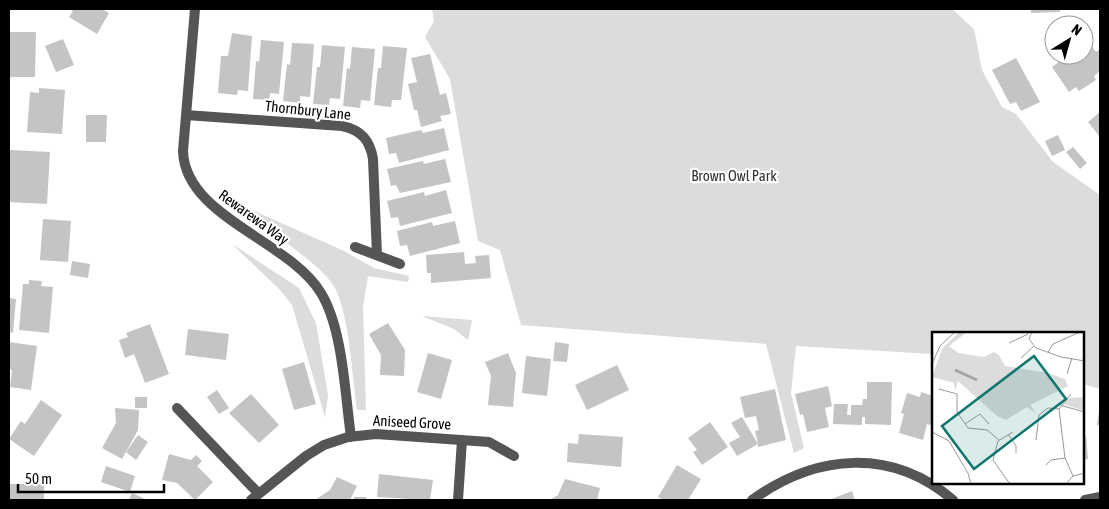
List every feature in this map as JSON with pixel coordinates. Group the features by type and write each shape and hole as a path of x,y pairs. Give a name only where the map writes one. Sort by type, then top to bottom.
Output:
{"street":[{"name":"Rewarewa Way","path":"195,9 183,160 188,176 196,189 209,203 300,268 327,302 337,339 351,437"},
{"name":"Thornbury Lane","path":"186,115 342,126 360,132 369,144 373,159 377,255"},
{"path":"355,247 400,264"},
{"name":"Aniseed Grove","path":"177,408 255,497 306,456 324,445 351,437 376,434 489,442 514,456"},
{"name":"Aniseed Grove","path":"458,500 462,440"},
{"path":"752,500 773,485 806,470 838,464 870,462 912,474 953,500"},
{"path":"1086,500 1100,497"}],"green space":[{"name":"Brown Owl Park","path":"432,9 952,9 974,29 982,70 1002,107 1016,114 1053,162 1100,195 1100,389 1084,384 1084,332 932,332 932,354 796,346 791,393 804,448 794,453 766,344 521,325 500,250 478,241 450,79 425,37 434,21"},
{"path":"250,209 344,251 374,268 409,276 408,282 368,276 363,307 366,410 357,410 350,349 341,303 336,290 330,281 310,261 249,217"},
{"path":"232,244 299,288 316,323 328,395 325,417 292,305 280,290"},
{"path":"422,316 472,320 468,340 454,329"}],"building":[{"path":"68,9 102,9 109,13 97,34 69,17 73,11"},
{"path":"1031,9 1060,9 1060,12 1031,13"},
{"path":"9,32 36,32 35,77 10,77"},
{"path":"232,33 252,36 248,91 238,90 237,95 218,93 221,56 228,56"},
{"path":"63,39 74,65 56,72 45,46"},
{"path":"261,40 284,42 279,94 270,93 269,100 253,99 256,61 259,62"},
{"path":"292,43 314,44 310,97 300,96 300,103 283,101 287,64 290,65"},
{"path":"322,45 345,47 340,99 330,98 329,105 313,104 317,67 320,67"},
{"path":"383,46 407,48 401,100 392,100 391,107 374,105 378,68 381,68"},
{"path":"352,47 375,49 370,101 361,100 360,108 343,106 347,68 350,69"},
{"path":"1094,49 1096,52 1100,49 1100,71 1094,76 1096,80 1079,91 1076,87 1069,92 1052,67 1055,65 1094,65"},
{"path":"430,54 440,95 446,93 451,114 440,116 442,121 421,127 417,110 414,110 408,84 417,82 411,58"},
{"path":"1016,58 1040,102 1021,111 1016,102 1010,104 992,70"},
{"path":"39,88 65,90 62,134 27,132 30,92 39,93"},
{"path":"1100,112 1100,137 1088,122"},
{"path":"86,115 107,115 106,142 86,142"},
{"path":"444,128 449,150 399,163 396,153 389,154 386,138 421,130 423,133"},
{"path":"1058,135 1065,150 1052,156 1045,141"},
{"path":"1073,147 1087,163 1080,169 1066,152"},
{"path":"10,150 50,152 47,204 9,202"},
{"path":"445,159 451,182 400,193 396,185 391,186 387,169 423,161 424,164"},
{"path":"446,190 452,213 400,226 398,217 391,218 387,201 424,192 425,196"},
{"path":"43,219 71,221 68,262 40,260"},
{"path":"455,221 460,243 410,256 407,245 400,246 397,231 432,222 433,226"},
{"path":"464,252 465,264 476,263 475,256 489,255 491,278 431,283 431,273 427,273 426,255"},
{"path":"72,261 90,264 88,278 70,275"},
{"path":"29,280 42,281 41,286 53,287 49,333 19,330 23,284 29,284"},
{"path":"9,298 16,299 13,333 9,332"},
{"path":"388,323 405,350 404,376 380,375 381,355 369,334"},
{"path":"150,324 169,374 145,383 134,354 125,358 119,340 128,337 126,333"},
{"path":"188,329 229,334 226,360 185,355"},
{"path":"9,342 37,346 31,390 10,387 12,370 9,369"},
{"path":"555,342 569,344 567,362 553,361"},
{"path":"428,353 452,360 441,399 417,392"},
{"path":"508,353 516,373 513,407 488,405 491,376 485,362"},
{"path":"526,356 551,359 547,396 522,393"},
{"path":"304,362 316,404 294,410 282,369"},
{"path":"617,365 629,390 587,410 575,385"},
{"path":"867,382 892,382 891,425 865,424 865,417 862,417 862,425 833,424 834,404 848,404 847,415 851,415 851,405 862,405 863,399 867,399"},
{"path":"828,386 832,406 825,408 829,427 807,432 803,414 800,415 795,394"},
{"path":"775,389 786,440 758,447 755,431 759,430 756,416 745,418 740,397"},
{"path":"217,390 229,408 219,414 207,397"},
{"path":"921,392 932,396 932,426 927,424 923,440 899,433 904,414 901,413 907,393 920,397"},
{"path":"251,394 279,425 259,443 229,413"},
{"path":"135,397 147,397 147,408 135,408"},
{"path":"41,400 62,415 34,456 9,439 21,421 25,424"},
{"path":"115,408 139,410 138,430 122,459 102,448 116,423"},
{"path":"1100,411 1100,426 1097,425"},
{"path":"742,417 758,444 737,456 729,443 740,437 731,423"},
{"path":"710,422 728,447 702,465 693,452 697,450 688,438"},
{"path":"579,434 623,437 621,467 567,462 568,443 578,444"},
{"path":"138,435 148,442 136,460 126,452"},
{"path":"1084,436 1086,436 1088,459 1084,460"},
{"path":"169,454 191,460 196,455 202,461 197,466 213,482 195,500 177,483 162,480"},
{"path":"677,465 701,479 688,500 664,500 658,497"},
{"path":"106,466 135,476 130,492 101,482"},
{"path":"379,474 433,480 430,500 377,497"},
{"path":"337,477 357,486 350,500 315,500 330,490"},
{"path":"565,479 600,488 597,500 550,500 558,495"},
{"path":"9,484 44,484 44,500 9,500"},
{"path":"852,491 855,500 829,500"},
{"path":"132,493 147,500 129,500"},
{"path":"354,497 366,497 367,500 354,500"}]}
